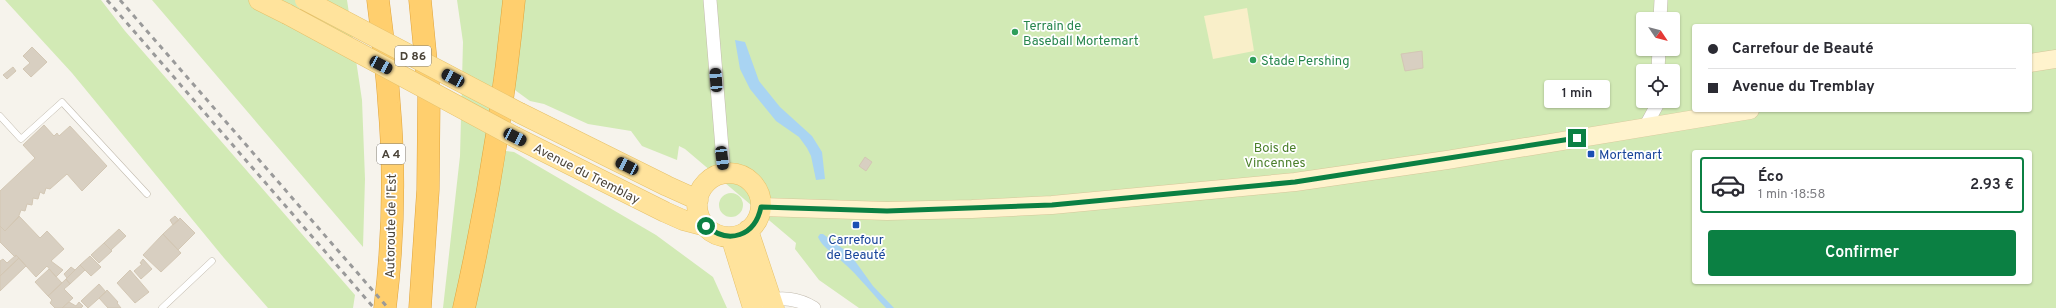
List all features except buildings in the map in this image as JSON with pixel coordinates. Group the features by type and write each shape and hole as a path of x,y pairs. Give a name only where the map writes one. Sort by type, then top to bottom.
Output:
{"highway":[{"name":"Autoroute de l’Est","path":"378,0 390,104 392,196 389,279 385,308"},
{"path":"420,0 429,93 428,190 420,308"},
{"path":"464,308 478,244 508,62 514,0"}],"main road":[{"name":"Avenue du Tremblay","path":"259,0 515,137 665,212 684,220 706,226"},
{"name":"Avenue du Tremblay","path":"305,0 520,113 698,200"},
{"path":"2032,63 2056,59"},
{"path":"761,207 887,211 972,209 1067,203 1295,182 1447,160 1738,112"},
{"path":"724,173 743,176 751,181 757,188 761,207 760,216 740,234 713,232 706,226 698,209 698,200 704,185 710,179 724,173"},
{"path":"740,234 773,304"},
{"path":"740,234 752,306"}],"street":[{"path":"710,0 724,173"},
{"path":"1660,12 1661,0"},
{"path":"1645,128 1655,108"},
{"path":"752,306 773,304 782,298 795,300 814,308"}],"lane":[{"path":"0,116 21,139 62,102 147,194"},
{"path":"162,308 212,261"}],"green space":[{"path":"5,0 101,0 125,31 355,295 353,308 268,308 224,258 72,73"},
{"path":"152,0 347,0 362,100 365,179 363,247"},
{"name":"Bois de Vincennes","path":"457,0 2056,0 2056,308 859,308 819,280 795,249 796,243 685,149 679,146 677,160 642,146 631,131 588,124 544,104 530,101 508,85 514,76 495,68 478,194 455,308 443,308 460,156 463,42"},
{"path":"506,151 514,152 656,235 713,277 727,308 472,308"},
{"path":"731,193 740,196 743,205 740,214 731,217 722,214 719,205 722,196"}],"sand":[{"path":"1247,8 1254,51 1213,59 1204,16"}],"water":[{"path":"735,40 745,42 759,81 780,107 812,136 822,152 825,179 816,180 811,156 807,148 799,137 776,121 750,89 740,69"},
{"path":"820,234 823,234 850,254 873,286 894,308 886,308 841,260 822,244 818,237"}],"railway":[{"path":"107,0 374,308"},
{"path":"120,0 388,308"}],"place":[{"name":"Terrain de Baseball Mortemart","path":"1015,32"},
{"name":"Stade Pershing","path":"1253,60"},
{"name":"Mortemart","path":"1591,154"},
{"name":"Carrefour de Beauté","path":"856,225"}],"route":[{"path":"706,226 713,232 722,236 731,237 740,235 755,224 760,216 761,207 887,211 972,209 1052,205 1295,182 1447,160 1577,138"}]}
